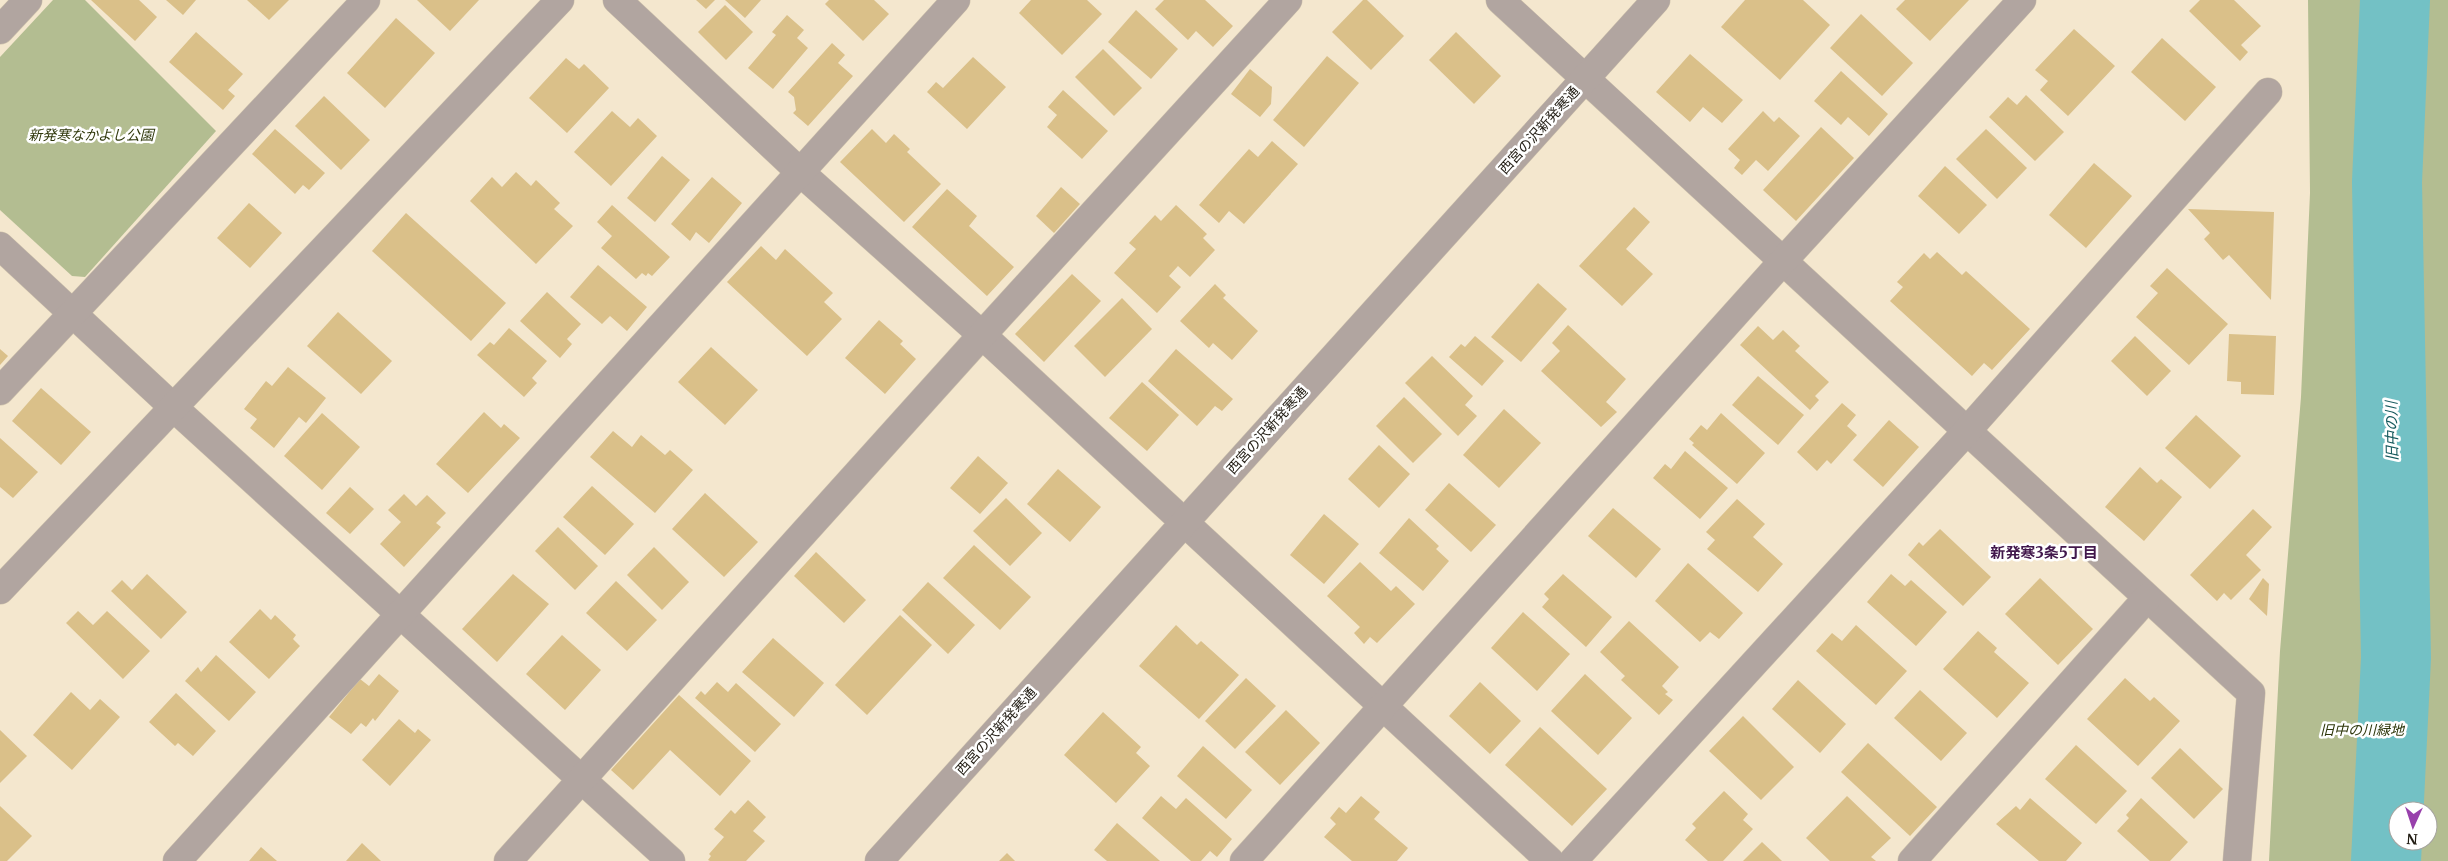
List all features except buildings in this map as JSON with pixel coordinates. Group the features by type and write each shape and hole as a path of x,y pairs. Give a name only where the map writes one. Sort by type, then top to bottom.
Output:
{"street":[{"path":"0,30 28,0"},
{"path":"0,391 366,0"},
{"path":"0,590 560,0"},
{"path":"617,0 800,172 982,336 1550,861"},
{"path":"177,861 956,0"},
{"path":"508,861 1288,0"},
{"path":"1500,0 2251,693 2237,861"},
{"name":"西宮の沢新発寒通","path":"879,861 1656,0"},
{"path":"1244,861 1783,261 2022,0"},
{"path":"1573,861 1966,432 2268,92"},
{"path":"0,246 173,408 671,861"},
{"path":"1912,861 2147,598"}],"green space":[{"name":"新発寒なかよし公園","path":"53,0 85,0 216,131 85,277 72,276 0,210 0,57"},
{"name":"旧中の川緑地","path":"2308,0 2448,0 2448,861 2269,861 2280,651 2301,397 2310,193"}],"waterway":[{"name":"旧中の川","path":"2386,861 2396,658 2387,182 2395,0"}],"district":[{"name":"新発寒3条5丁目","path":"2044,553"}]}
